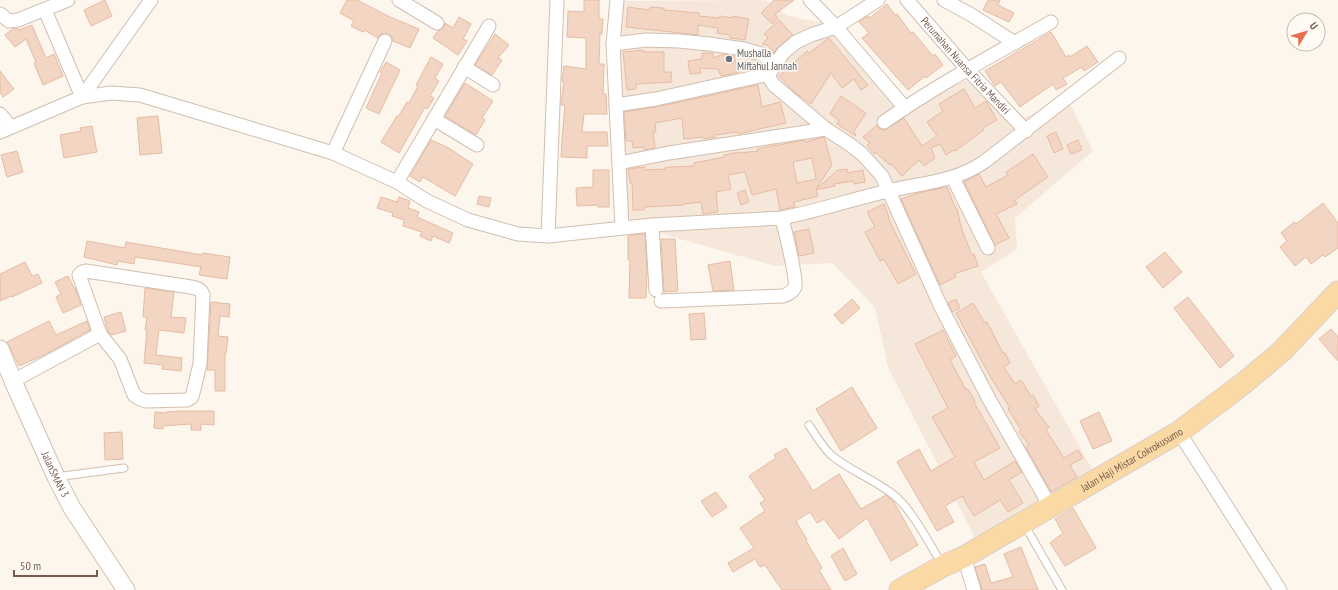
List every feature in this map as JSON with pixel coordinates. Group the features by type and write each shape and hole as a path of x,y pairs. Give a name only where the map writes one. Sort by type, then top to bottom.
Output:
{"main road":[{"name":"Jalan Haji Mistar Cokrokusumo","path":"900,590 943,566 964,557 1179,432 1244,383 1282,351 1338,292"}],"street":[{"path":"0,14 9,21 18,20 68,0"},
{"path":"399,0 436,23"},
{"path":"548,236 557,0"},
{"path":"617,0 613,44 622,227"},
{"path":"810,0 836,27 905,108"},
{"path":"878,0 836,27 811,35 796,42 783,53 772,69 770,79 774,85 826,129 862,154 882,176 941,307 989,399 1050,506"},
{"name":"Perumahan Nuansa Fitria Mandiri","path":"907,0 967,69 1026,131"},
{"path":"944,0 970,14 1015,43"},
{"path":"82,97 146,2"},
{"path":"45,10 82,97"},
{"path":"884,122 967,69 1051,22"},
{"path":"397,182 489,26"},
{"path":"613,44 646,40 679,41 744,49 761,54 772,69"},
{"path":"333,152 385,41"},
{"path":"0,114 5,130 82,97 111,93 140,95 333,152 397,182 427,201 468,220 518,234 548,236 652,224 782,218 803,214 888,191 953,178 976,168 1119,58"},
{"path":"464,67 493,85"},
{"path":"616,105 656,99 772,69"},
{"path":"434,119 477,145"},
{"path":"619,163 677,152 826,129"},
{"path":"953,178 988,248"},
{"path":"652,224 659,295 783,296 792,292 795,287 794,275 782,218"},
{"path":"82,272 153,280 199,288 204,295 200,364 192,397 187,400 146,401 134,395 120,359 100,334 79,275 82,272"},
{"path":"13,381 100,334"},
{"name":"JalanSMAN 3","path":"0,349 56,477 72,508 126,590"},
{"path":"1179,432 1280,590"},
{"path":"964,557 974,590"}],"lane":[{"path":"809,425 821,444 832,455 876,482 896,497 909,512 943,566"},
{"path":"56,477 124,468"},
{"path":"1023,523 1062,590"}],"shaded area":[{"path":"765,0 788,16 828,24 906,111 965,80 1019,120 1068,99 1093,151 1015,218 1017,249 981,272 1103,488 977,542 888,367 875,307 832,263 775,266 624,223 614,1"}],"building":[{"path":"105,0 112,16 91,26 84,10"},
{"path":"347,0 357,0 390,17 419,29 410,48 393,41 392,37 388,34 381,34 378,38 364,30 363,32 351,26 354,21 340,13"},
{"path":"584,0 599,0 599,19 603,19 602,34 600,33 599,64 604,64 603,94 606,94 607,114 584,114 582,132 607,132 608,146 587,146 587,158 561,157 565,105 561,105 564,66 586,69 586,38 567,37 568,11 584,12"},
{"path":"774,0 794,0 775,14 778,18 772,24 761,13"},
{"path":"988,0 1000,0 998,5 1014,13 1009,22 983,10"},
{"path":"887,4 895,15 897,14 911,33 913,32 933,56 935,54 943,65 926,78 925,76 908,90 862,38 869,33 859,22 868,16 870,18"},
{"path":"628,7 650,10 650,7 664,8 664,10 699,13 699,16 719,18 720,16 733,18 733,16 749,19 745,40 730,38 730,35 717,33 718,28 698,25 698,35 626,27"},
{"path":"459,17 471,24 463,39 467,41 458,55 433,38 438,31 444,27 445,23 453,28"},
{"path":"779,20 793,35 774,52 767,45 762,44 768,38 764,34"},
{"path":"32,25 46,58 54,54 63,76 43,85 34,63 36,62 26,39 15,47 5,35 14,28 19,30"},
{"path":"1051,32 1066,57 1069,55 1070,57 1087,46 1098,62 1084,71 1082,67 1063,78 1067,84 1056,90 1053,84 1020,107 1001,82 995,86 985,71"},
{"path":"495,34 509,45 498,58 502,60 492,75 475,65"},
{"path":"829,38 868,85 861,90 854,79 842,88 831,73 811,104 793,91 779,76 807,51 809,53"},
{"path":"643,50 643,52 664,52 664,72 671,72 672,82 636,84 636,89 627,90 623,52"},
{"path":"702,53 713,53 713,58 724,54 734,56 739,72 721,76 718,69 700,68 701,73 690,74 688,61 702,59"},
{"path":"431,57 443,64 435,78 439,81 430,96 434,98 427,109 425,107 399,153 381,142 407,102 409,103 418,86 416,85"},
{"path":"386,62 400,70 379,114 366,108 382,73 380,72"},
{"path":"0,71 14,89 3,97 0,92"},
{"path":"465,83 493,101 482,118 485,120 476,135 445,116"},
{"path":"758,85 762,107 780,102 786,123 738,134 737,132 716,135 716,137 704,139 703,137 684,139 682,118 655,123 656,132 653,132 655,148 645,150 644,147 633,148 632,141 626,141 624,112 666,105"},
{"path":"964,89 975,108 986,101 997,120 983,128 984,130 955,151 954,150 946,155 940,144 931,148 935,158 924,166 919,160 902,176 891,164 890,165 875,152 874,154 867,145 870,143 863,137 877,125 880,129 885,130 904,118 922,146 937,136 927,122 943,111 939,104"},
{"path":"841,96 866,113 854,131 856,136 837,124 839,120 830,114"},
{"path":"158,116 162,153 140,155 137,118"},
{"path":"92,126 97,152 64,158 60,135 81,131 80,128"},
{"path":"1056,132 1063,149 1054,153 1047,136"},
{"path":"824,137 832,165 816,189 838,170 847,169 848,173 863,170 865,182 854,184 853,181 834,184 835,186 816,190 818,196 794,202 795,207 780,210 776,189 752,195 745,172 728,175 731,189 716,192 718,212 703,214 701,202 684,205 644,207 644,210 633,210 632,183 630,183 628,169 645,167 645,170 694,166 694,163 724,157 724,155 758,151 757,149 804,140 805,142","holes":["812,158 816,179 797,183 793,162"]},
{"path":"431,140 447,147 473,164 455,196 423,177 420,182 410,176"},
{"path":"1078,140 1082,150 1071,154 1067,145"},
{"path":"17,151 23,172 7,177 1,155"},
{"path":"1033,154 1048,177 1015,200 1017,204 996,214 1009,238 995,245 964,182 979,174 986,187 1008,175 1006,172"},
{"path":"593,170 609,170 609,207 598,207 598,205 577,206 576,188 593,187"},
{"path":"947,187 957,209 962,230 972,255 974,254 978,266 954,274 956,277 940,285 901,199 922,192"},
{"path":"745,190 749,202 741,205 737,193"},
{"path":"479,196 491,198 489,207 477,204"},
{"path":"381,197 397,202 399,197 410,201 408,208 419,212 417,217 453,233 449,243 433,236 431,241 420,236 422,232 403,226 404,220 392,216 393,213 377,208"},
{"path":"1323,203 1338,223 1338,248 1325,257 1323,255 1311,264 1306,257 1295,266 1280,247 1287,241 1281,233 1294,222 1296,224"},
{"path":"884,204 889,217 888,218 916,274 898,284 884,259 880,261 865,232 875,227 867,212"},
{"path":"809,229 814,253 799,256 794,232"},
{"path":"645,234 647,271 646,298 629,298 630,260 628,260 628,236"},
{"path":"661,239 675,239 678,291 664,292"},
{"path":"87,241 125,248 126,242 202,255 203,253 230,257 227,279 199,275 201,267 163,261 135,257 134,264 118,261 117,265 84,257"},
{"path":"1165,252 1182,272 1163,288 1146,267"},
{"path":"730,261 734,290 713,291 708,265"},
{"path":"25,262 32,276 38,274 42,283 0,301 0,274"},
{"path":"68,276 75,288 81,305 63,313 56,297 61,294 55,282"},
{"path":"145,288 174,292 171,317 186,318 184,333 159,330 156,355 182,358 181,371 162,369 163,365 144,363 147,330 145,330 147,317 143,317"},
{"path":"1188,297 1234,356 1220,368 1174,308"},
{"path":"852,299 860,308 842,324 834,315"},
{"path":"956,299 960,308 952,312 948,303"},
{"path":"211,302 230,304 229,317 220,316 218,336 228,337 225,353 225,391 215,391 215,370 207,370"},
{"path":"973,303 985,323 987,322 1003,353 1005,353 1010,363 1004,367 1015,384 1021,380 1031,396 1033,395 1039,406 1035,409 1049,427 1046,430 1064,458 1078,450 1083,458 1070,465 1077,477 1051,492 1026,447 1029,445 1019,432 1021,430 1008,409 1010,408 991,378 956,313"},
{"path":"121,312 126,331 111,335 108,332 104,317"},
{"path":"704,313 706,339 691,340 689,314"},
{"path":"49,321 56,335 87,321 90,330 44,355 19,366 7,342"},
{"path":"1331,329 1338,337 1338,361 1319,339"},
{"path":"943,330 956,356 950,360 966,390 968,389 975,401 974,402 1000,448 974,462 984,480 1015,461 1022,472 1009,480 1023,503 1008,512 1000,500 974,516 962,496 945,506 954,522 937,531 897,462 919,449 931,471 955,457 932,417 948,408 915,344"},
{"path":"852,387 877,428 841,451 816,409"},
{"path":"182,411 214,411 214,425 201,424 201,430 191,430 191,424 163,426 163,429 154,428 155,412 166,413"},
{"path":"1099,412 1112,441 1093,449 1080,421"},
{"path":"122,432 123,459 105,460 104,433"},
{"path":"786,448 813,491 839,474 861,509 886,495 894,502 918,545 891,561 867,518 839,539 824,519 817,523 810,512 796,521 822,568 819,570 831,590 782,590 765,565 760,567 755,559 733,572 728,563 754,548 740,528 765,511 760,503 765,500 749,476 776,458 774,455"},
{"path":"716,492 727,507 712,517 701,501"},
{"path":"1073,508 1096,548 1065,566 1050,543 1063,533 1055,519"},
{"path":"1021,547 1038,590 982,590 975,567 985,564 991,583 1013,577 1004,554"},
{"path":"843,548 857,574 845,581 831,556"}],"place":[{"name":"Mushalla Miftahul Jannah","path":"729,59"}]}
